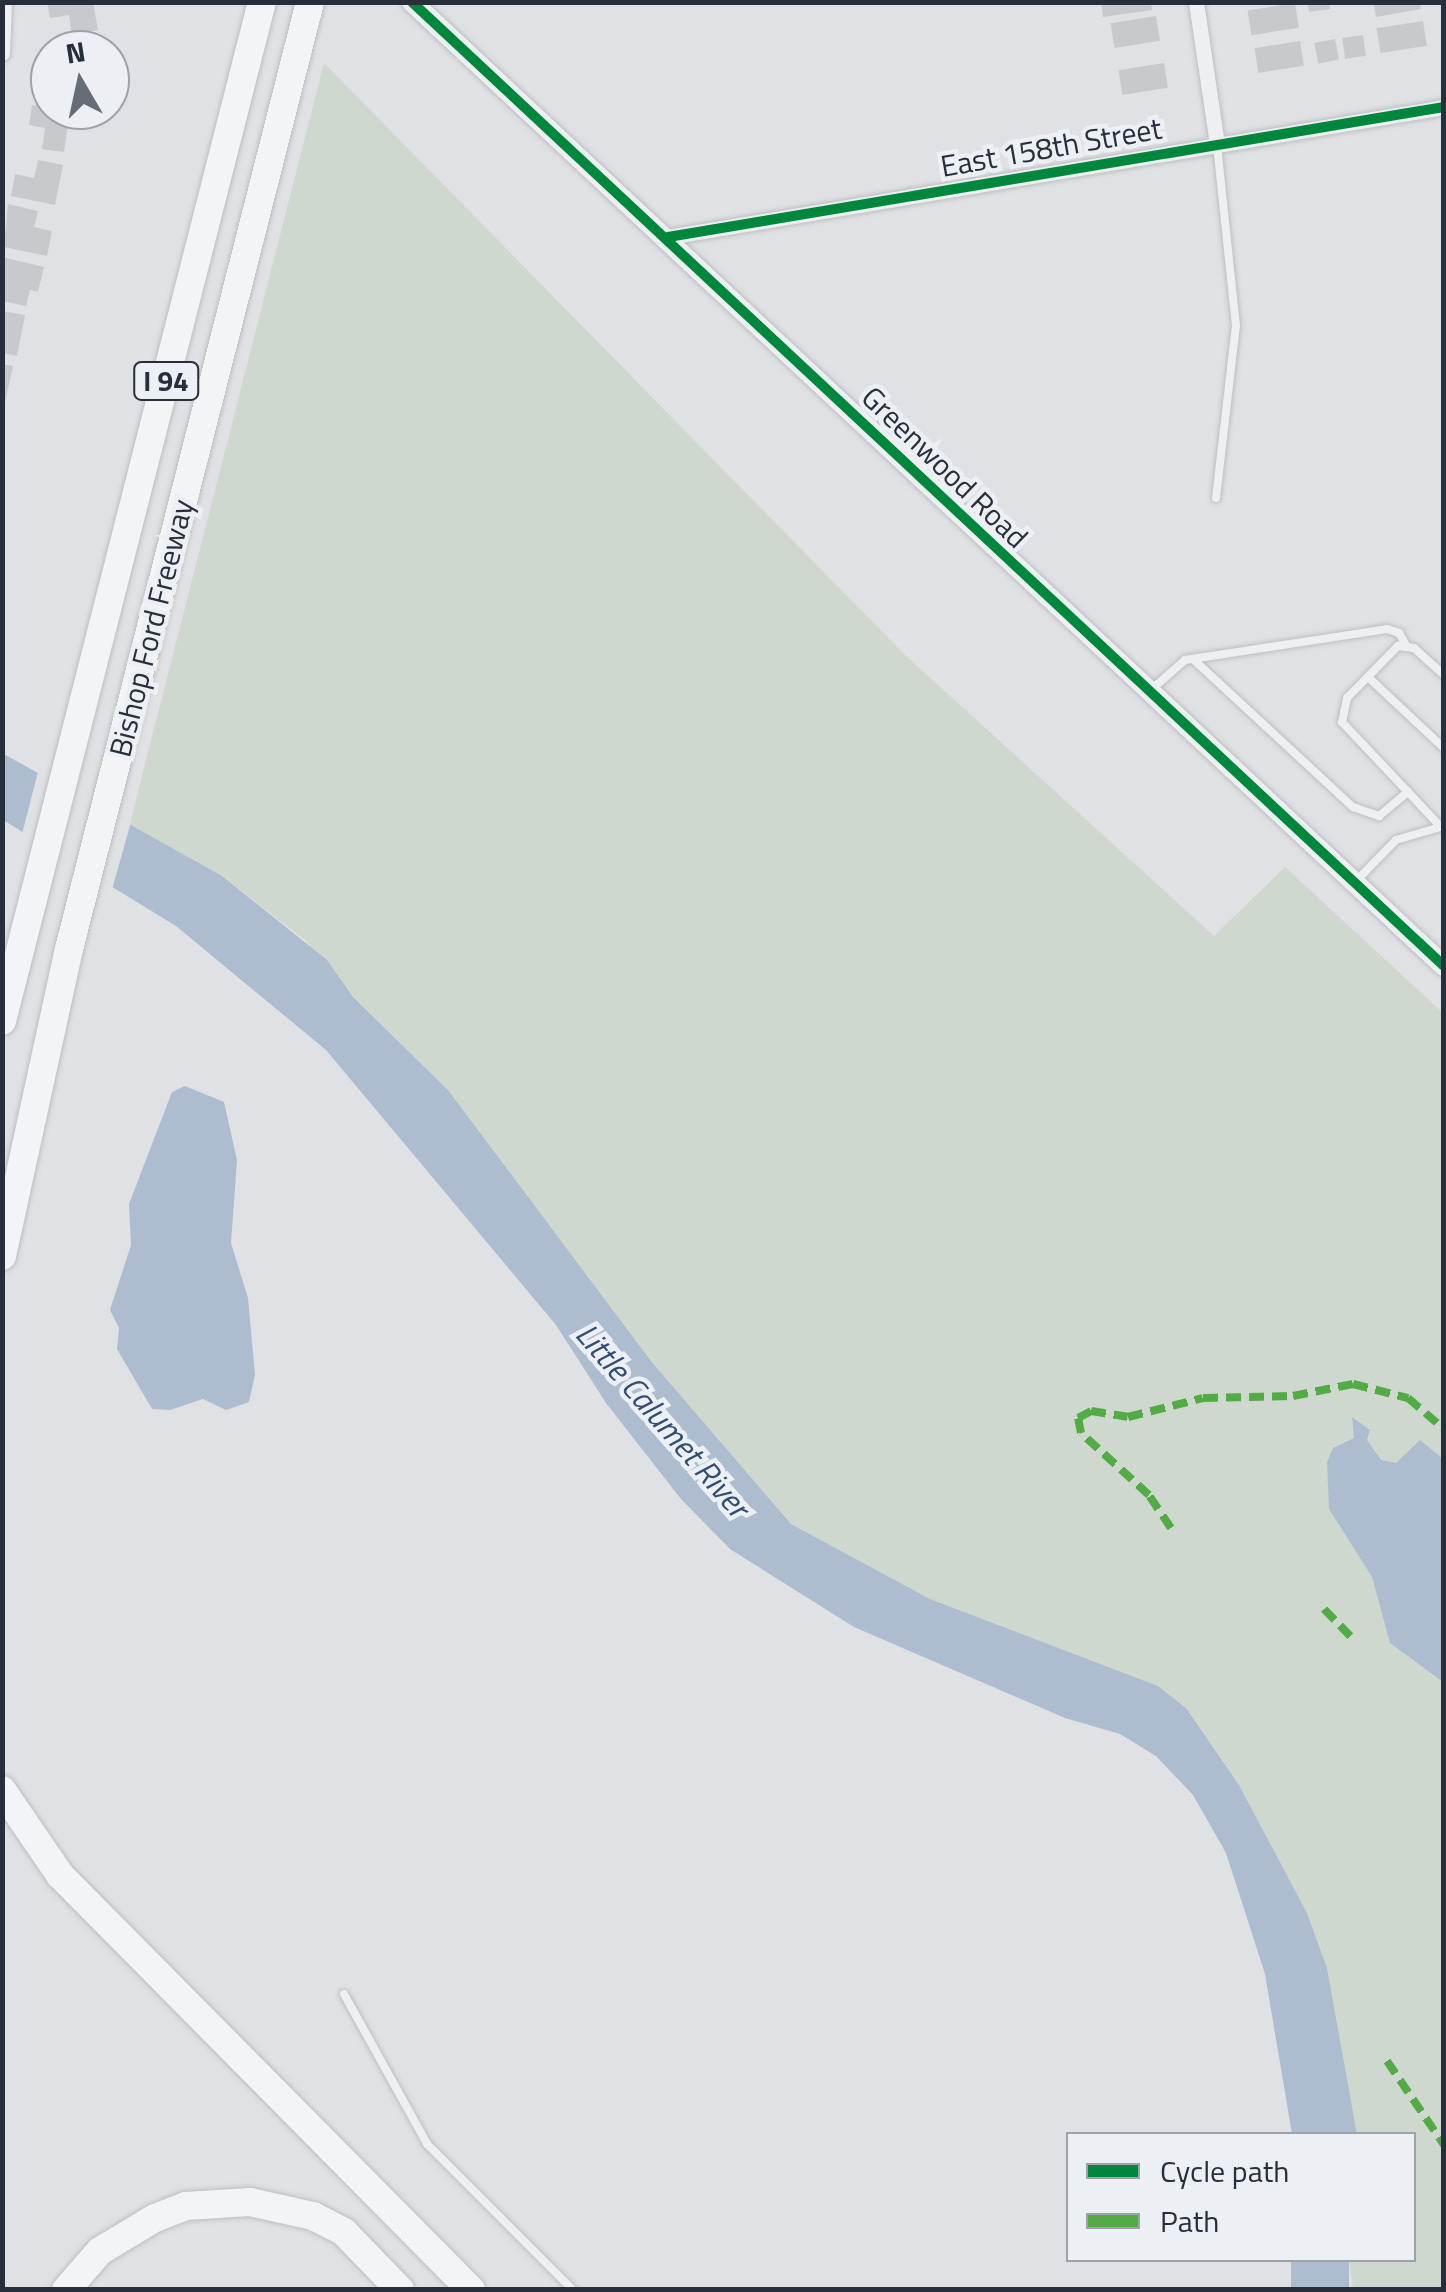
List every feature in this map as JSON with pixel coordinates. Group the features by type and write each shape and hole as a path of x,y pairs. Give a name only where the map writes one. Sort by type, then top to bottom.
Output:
{"highway":[{"name":"Bishop Ford Freeway","path":"2,1021 262,2"},
{"name":"Bishop Ford Freeway","path":"2,1256 70,949 310,2"},
{"path":"2,1790 60,1875 471,2290"},
{"path":"66,2290 100,2251 154,2218 186,2206 250,2202 313,2216 344,2232 400,2290"}],"street":[{"path":"2,53 4,2"},
{"name":"Greenwood Road","path":"412,2 1444,966"},
{"path":"1196,2 1217,144"},
{"name":"East 158th Street","path":"668,238 1444,108"}],"lane":[{"path":"1216,498 1236,326 1217,144"},
{"path":"1149,692 1180,663 1387,629 1400,634 1407,647 1444,675"},
{"path":"1354,883 1396,840 1442,826 1342,722 1347,698 1398,646 1407,647"},
{"path":"1194,660 1363,813 1384,813 1408,792"},
{"path":"1368,677 1444,748"},
{"path":"344,1994 427,2144 573,2290"}],"shaded area":[{"path":"324,63 904,654 1214,936 1285,867 1443,1013 1443,2289 1353,2289 1349,2262 1416,2262 1416,2132 1357,2132 1327,1968 1307,1913 1239,1785 1186,1708 1158,1686 930,1599 791,1524 651,1361 448,1090 353,997 305,940 222,876 129,827"}],"water":[{"name":"Little Calumet River","path":"2,753 222,876 327,960 353,997 448,1090 651,1361 791,1524 930,1599 1158,1686 1186,1708 1239,1785 1307,1913 1327,1968 1357,2132 1292,2132 1265,1974 1226,1853 1193,1795 1156,1756 1120,1734 1065,1718 854,1627 730,1549 681,1499 606,1403 556,1325 326,1050 176,926 3,820"},
{"path":"185,1086 224,1102 237,1160 231,1243 248,1298 255,1375 249,1402 226,1410 203,1399 170,1410 152,1409 117,1349 119,1328 110,1310 131,1245 129,1204 172,1092"},
{"path":"1352,1417 1370,1430 1367,1440 1381,1460 1396,1463 1420,1440 1443,1459 1443,1682 1390,1643 1372,1577 1329,1509 1327,1462 1333,1448 1354,1438"},
{"path":"1291,2262 1349,2262 1349,2289 1291,2289"}],"pier":[{"path":"39,768 131,822 111,893 21,838"}],"building":[{"path":"47,2 93,2 98,30 71,30 69,15 50,18"},
{"path":"1101,2 1151,2 1152,10 1103,17"},
{"path":"1307,2 1329,2 1330,9 1309,12"},
{"path":"1373,2 1420,2 1421,9 1376,17"},
{"path":"1295,3 1299,28 1252,35 1248,11"},
{"path":"1156,16 1160,41 1114,48 1111,23"},
{"path":"1423,21 1427,46 1380,53 1377,28"},
{"path":"1363,35 1366,56 1345,59 1342,38"},
{"path":"1335,39 1339,60 1318,64 1314,43"},
{"path":"1300,41 1304,66 1258,73 1255,48"},
{"path":"1164,63 1168,88 1122,95 1119,70"},
{"path":"45,130 67,130 64,152 42,149"},
{"path":"38,160 63,165 55,205 11,196 15,174 34,178"},
{"path":"8,204 38,211 34,227 52,231 47,256 4,247"},
{"path":"2,257 44,267 38,292 30,290 26,306 2,301"},
{"path":"2,311 25,315 17,356 2,353"},
{"path":"2,364 13,366 4,407 2,407"}],"marked path":[{"path":"1171,1528 1149,1495 1081,1433 1078,1418 1091,1411 1128,1417 1203,1398 1293,1396 1353,1384 1408,1398 1444,1429"},
{"path":"1324,1609 1354,1640"},
{"path":"1387,2061 1444,2145"}],"cycle path":[{"path":"412,2 1444,966"},
{"path":"668,237 1444,107"}]}
